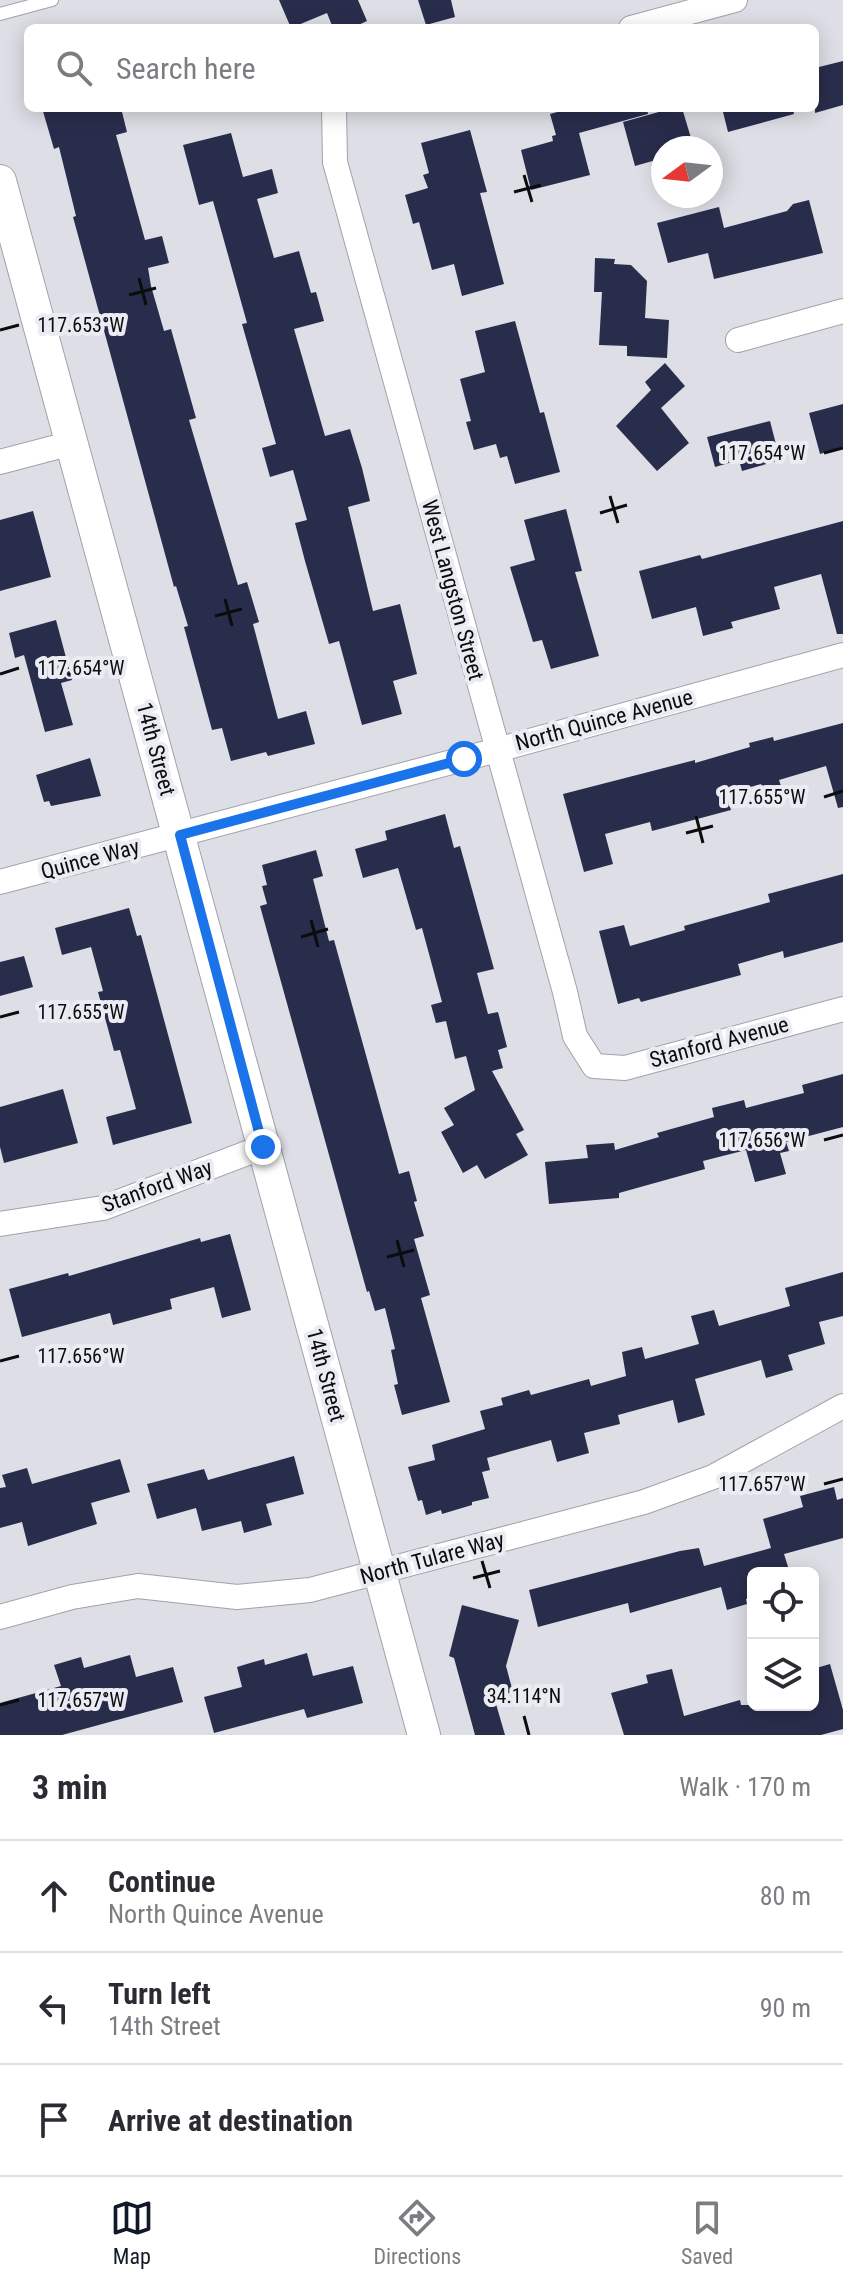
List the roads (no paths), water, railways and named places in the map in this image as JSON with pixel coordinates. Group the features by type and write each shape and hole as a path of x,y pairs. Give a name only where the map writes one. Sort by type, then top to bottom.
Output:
{"street":[{"path":"646,24 735,0"},
{"name":"West Langston Street","path":"334,112 335,162 575,1036 594,1066"},
{"name":"14th Street","path":"0,181 424,1735"},
{"path":"738,340 843,311"},
{"path":"0,462 72,443"},
{"name":"North Quince Avenue","path":"180,835 843,655"},
{"name":"Quince Way","path":"0,882 180,835"},
{"name":"Stanford Avenue","path":"594,1066 625,1068 843,1009"},
{"name":"Stanford Way","path":"0,1224 103,1208 263,1147"},
{"name":"North Tulare Way","path":"0,1617 72,1597 138,1586 237,1597 310,1590 644,1502 713,1477 843,1406"}],"lane":[{"path":"0,14 52,0"}]}
